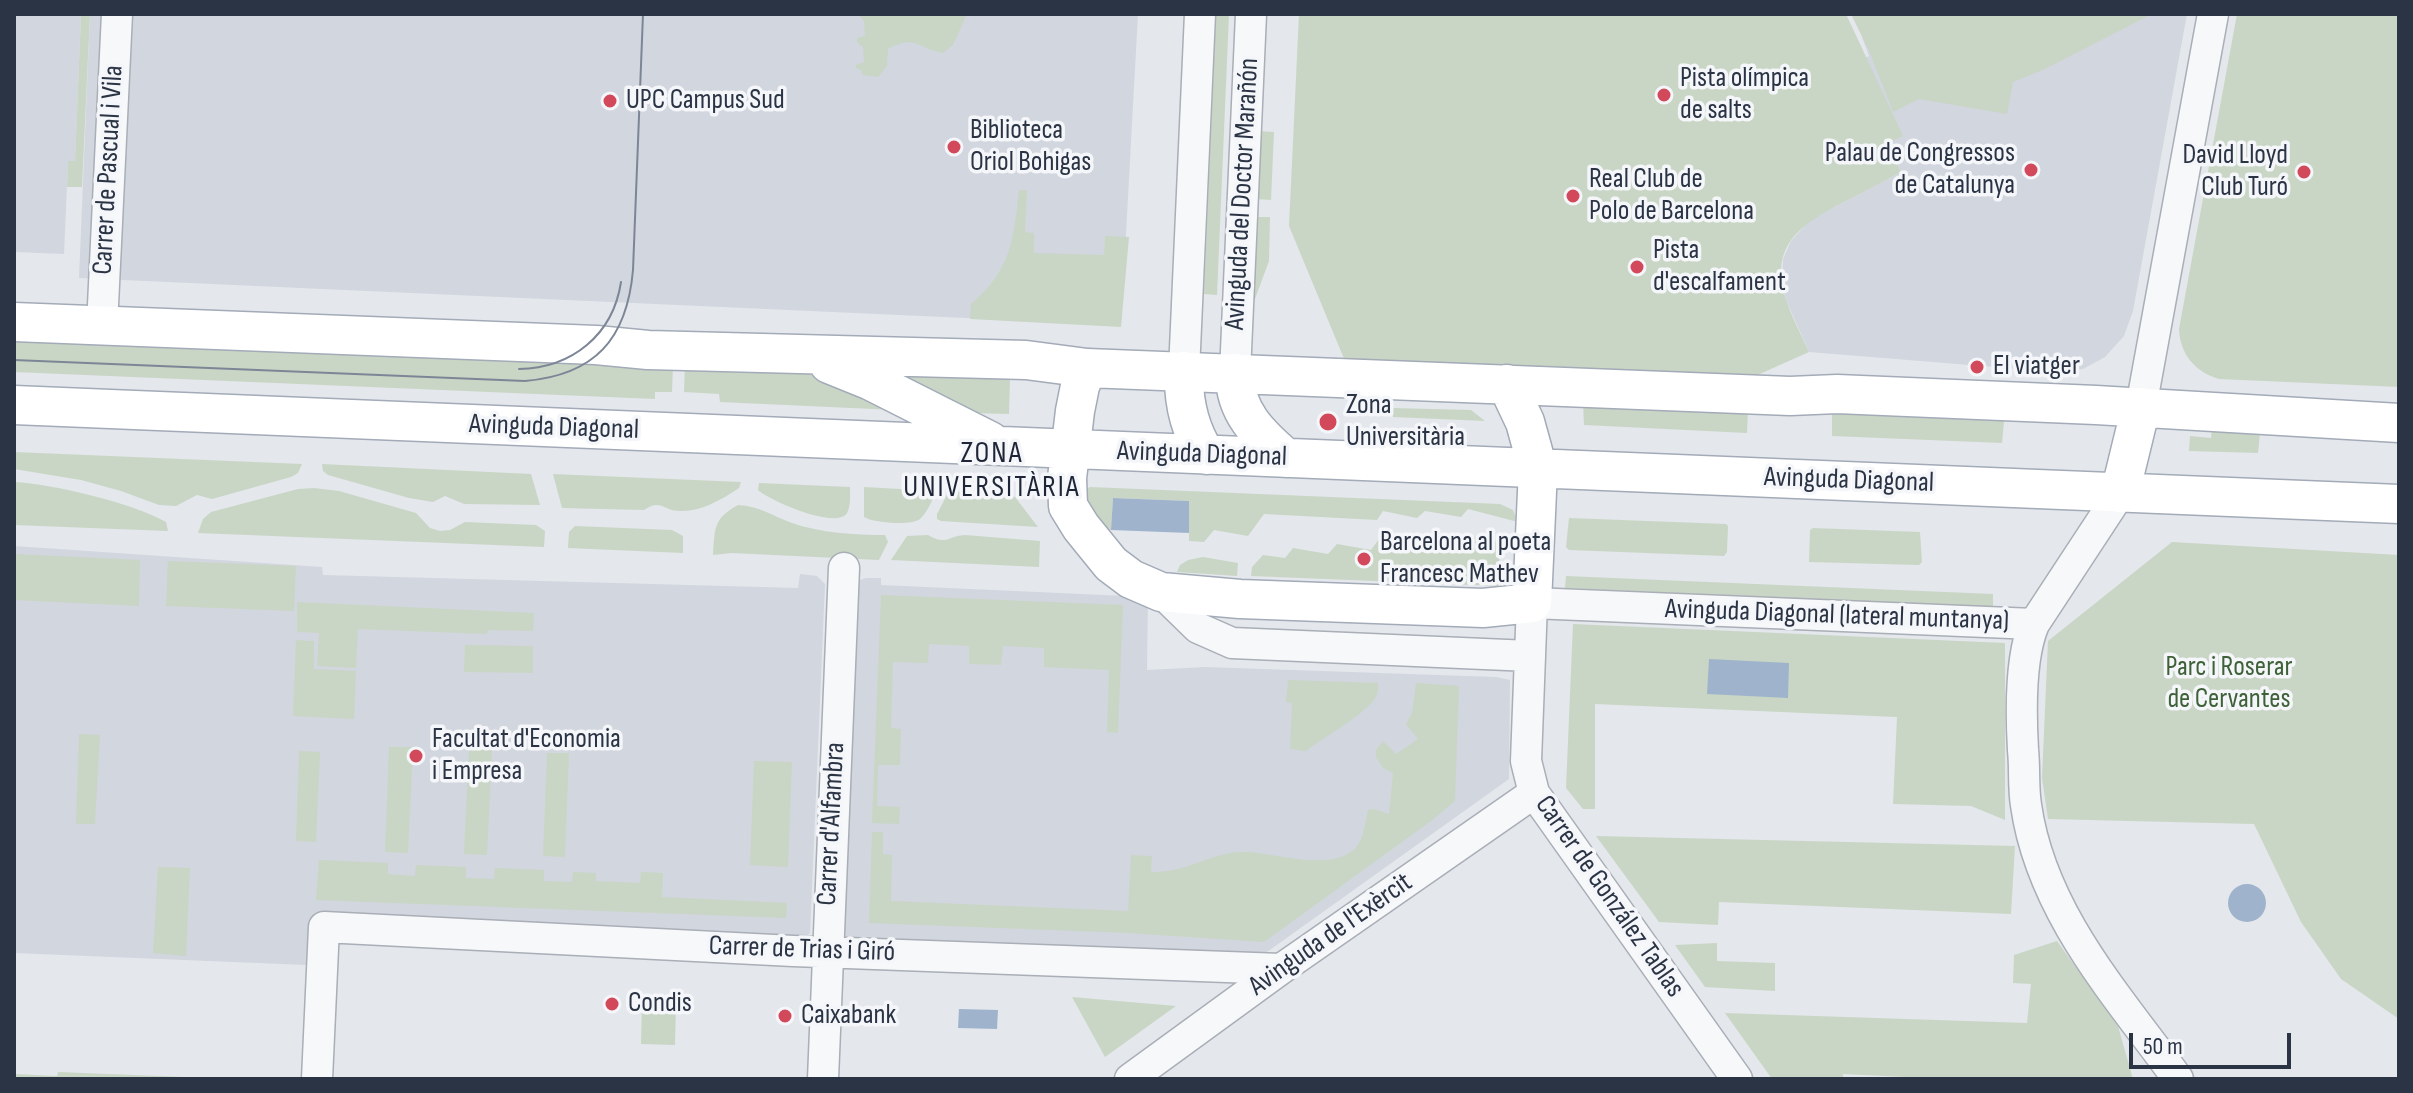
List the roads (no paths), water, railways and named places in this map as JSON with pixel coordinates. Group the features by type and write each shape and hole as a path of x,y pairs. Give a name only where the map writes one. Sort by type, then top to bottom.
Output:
{"main road":[{"path":"14,322 796,356 1026,360 1087,368 1790,396 1837,394 2141,407 2399,423"},
{"path":"796,356 838,366 999,446"},
{"path":"1087,368 1080,386 1070,449 1068,506 1081,527 1111,564 1131,579 1161,592 1240,599 1452,607 1503,607 1532,603 1538,469 1525,422 1507,384"},
{"path":"1184,371 1187,412 1195,437 1206,455"},
{"path":"1235,373 1238,402 1253,427 1286,458"},
{"name":"Avinguda Diagonal","path":"14,405 2394,504"},
{"path":"2120,493 2141,407"}],"street":[{"name":"Carrer de Pascual i Vila","path":"102,326 117,14"},
{"name":"Avinguda del Doctor Marañón","path":"1184,371 1200,14"},
{"name":"Avinguda del Doctor Marañón","path":"1235,373 1251,14"},
{"path":"2141,407 2213,14"},
{"name":"Avinguda Diagonal (lateral muntanya)","path":"1532,603 2034,624 2120,493"},
{"name":"Carrer d'Alfambra","path":"823,1079 844,568"},
{"path":"1161,592 1198,628 1232,643 1530,656"},
{"name":"Carrer de González Tablas","path":"1532,603 1526,761 1534,793 1737,1079"},
{"path":"2034,624 2025,655 2021,727 2025,804 2038,857 2050,889 2095,967 2178,1079"},
{"name":"Avinguda de l'Exèrcit","path":"1130,1079 1281,969 1534,793"},
{"name":"Carrer de Trias i Giró","path":"317,1079 324,927 827,952 1281,969"}],"water":[{"path":"1113,498 1189,501 1189,533 1111,530"},
{"path":"1709,659 1789,663 1788,698 1707,694"},
{"path":"2247,884 2261,889 2266,903 2261,917 2247,922 2233,917 2228,903 2233,889"},
{"path":"959,1009 998,1010 997,1029 958,1028"}],"tram line":[{"path":"14,360 525,381 571,371 603,349 615,334 630,294 643,14"},
{"path":"519,369 556,362 587,345 609,318 621,282"}],"place":[{"name":"Pista olímpica de salts","path":"1664,95"},
{"name":"UPC Campus Sud","path":"610,101"},
{"name":"Biblioteca Oriol Bohigas","path":"954,147"},
{"name":"Palau de Congressos de Catalunya","path":"2031,170"},
{"name":"David Lloyd Club Turó","path":"2304,172"},
{"name":"Real Club de Polo de Barcelona","path":"1573,196"},
{"name":"Pista d'escalfament","path":"1637,267"},
{"name":"El viatger","path":"1977,367"},
{"name":"Zona Universitària","path":"1328,422"},
{"name":"Barcelona al poeta Francesc Mathev","path":"1364,559"},
{"name":"Facultat d'Economia i Empresa","path":"416,756"},
{"name":"Condis","path":"612,1004"},
{"name":"Caixabank","path":"785,1016"}],"district":[{"name":"ZONA UNIVERSITÀRIA","path":"992,471"}],"park label":[{"name":"Parc i Roserar de Cervantes","path":"2229,684"}]}
